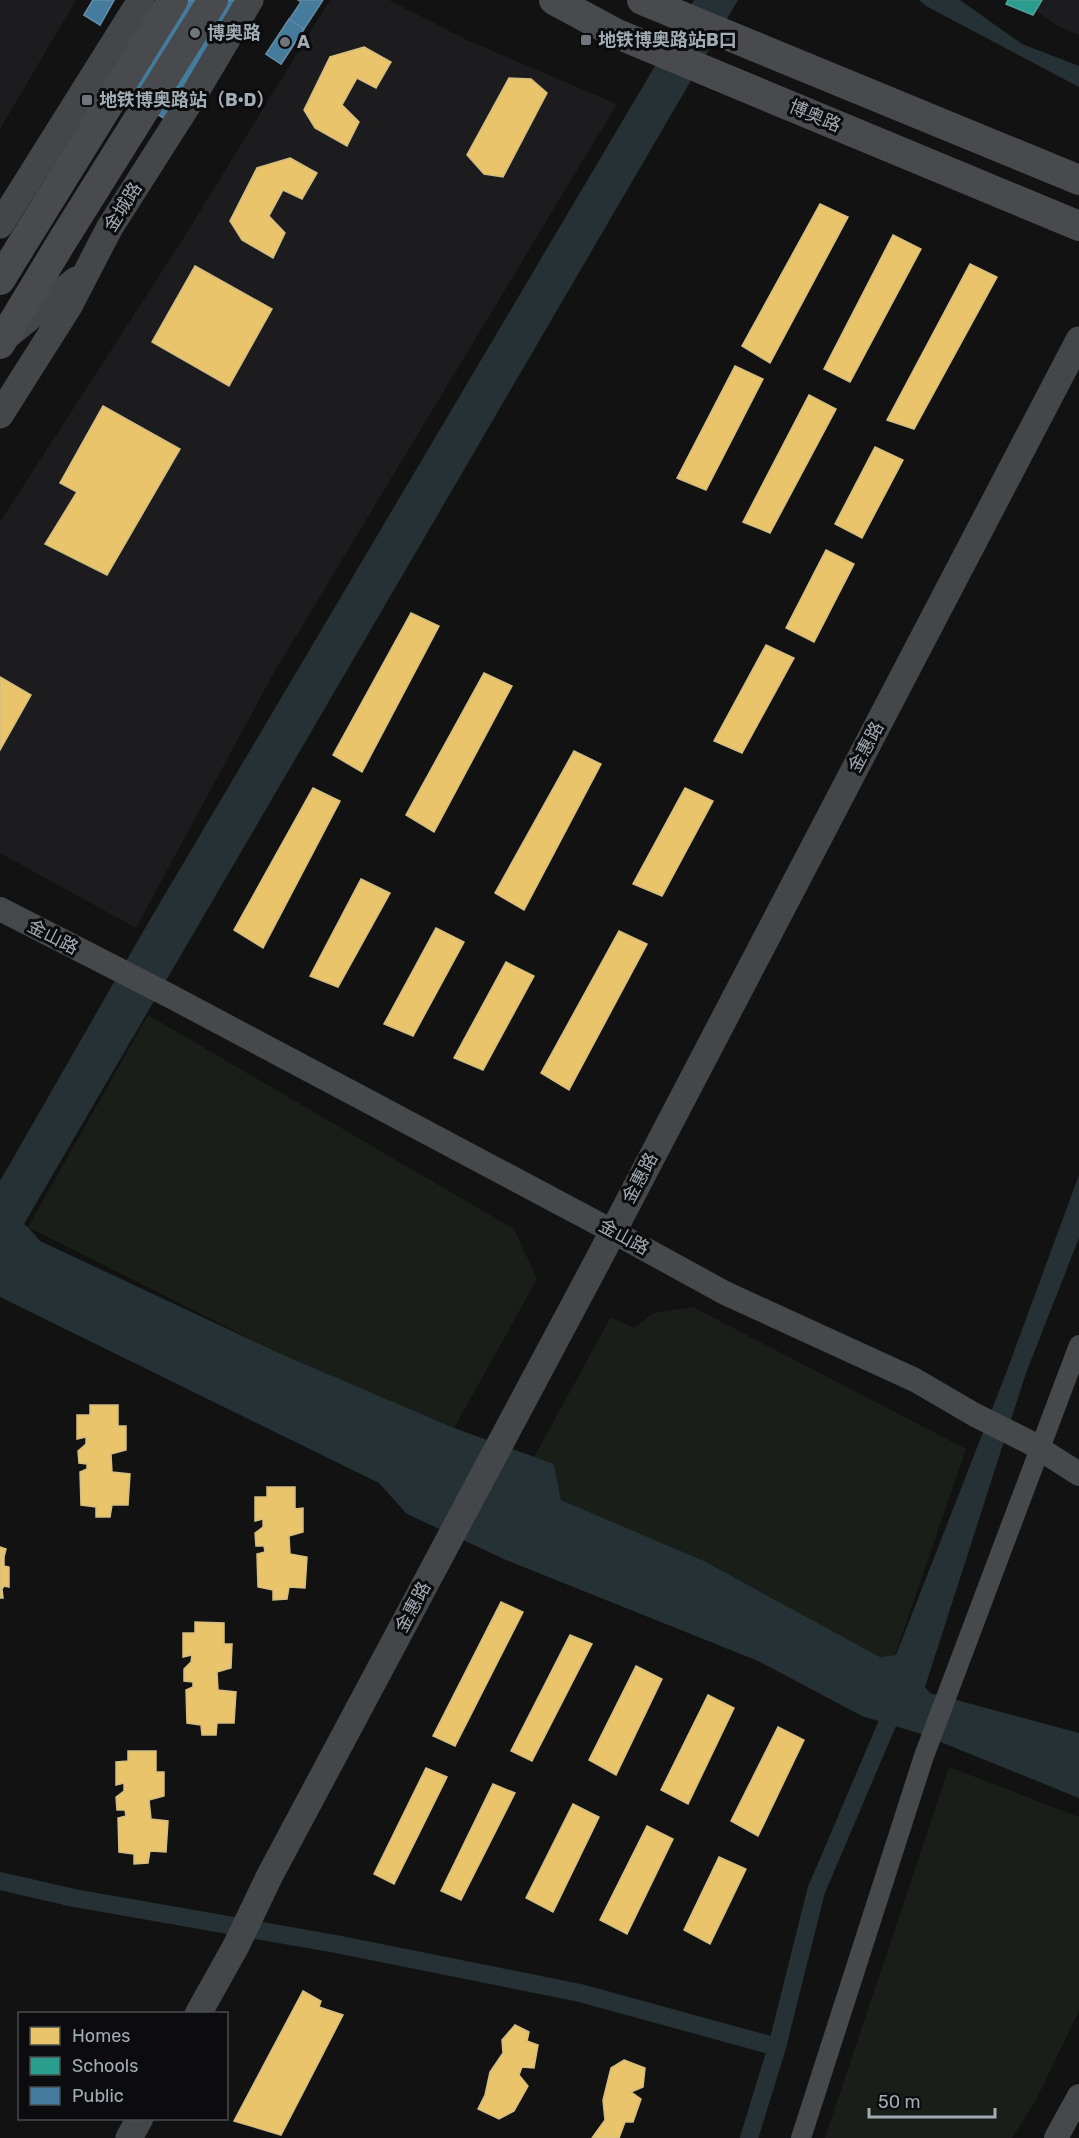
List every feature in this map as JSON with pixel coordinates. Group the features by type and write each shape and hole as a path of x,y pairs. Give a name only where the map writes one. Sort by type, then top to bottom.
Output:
{"main road":[{"path":"0,225 141,0"},
{"path":"0,280 173,0"},
{"name":"金城路","path":"1,342 213,0"},
{"name":"金城路","path":"0,415 69,306 110,227 194,95 250,0"},
{"name":"博奥路","path":"554,0 615,33 1079,226"},
{"path":"642,0 1079,180"},
{"path":"1,342 87,271"},
{"name":"金惠路","path":"199,2012 236,1946 269,1877 511,1424 1079,340"},
{"path":"129,2138 139,2120"}],"street":[{"name":"金山路","path":"0,909 170,996 725,1293 915,1380 1034,1446 1079,1474"},
{"path":"801,2138 924,1756 1034,1446 1079,1345"},
{"path":"1056,2138 1079,2096"}],"shaded area":[{"path":"0,0 76,0 0,129"},
{"path":"330,0 389,0 469,41 617,104 272,676 136,928 0,853 0,522 181,242"},
{"path":"694,0 738,0 24,1224 40,1241 281,1354 454,1428 554,1464 561,1500 704,1561 880,1657 896,1655 1005,1376 1079,1175 1079,1238 1026,1373 925,1687 930,1693 1079,1733 1079,1798 918,1733 862,1716 758,1661 506,1560 407,1514 379,1483 0,1297 0,1181 148,923"},
{"path":"919,0 960,0 1022,44 1079,66 1079,87 926,6"},
{"path":"1020,0 1079,0 1079,35 1061,28"},
{"path":"148,1015 514,1229 537,1279 454,1428 281,1354 28,1227"},
{"path":"693,1307 966,1449 895,1655 880,1657 704,1561 561,1500 554,1464 534,1457 611,1317 634,1328 654,1313"},
{"path":"949,1767 1079,1817 1079,2011 1036,2100 1012,2138 825,2138"}],"building: Homes":[{"path":"364,47 391,62 376,88 357,78 342,105 359,122 347,146 315,128 304,110 330,57"},
{"path":"509,78 531,79 547,93 503,177 484,174 467,155"},
{"path":"290,158 317,173 302,199 283,190 269,216 285,233 273,258 242,240 230,221 257,168"},
{"path":"820,204 848,217 770,363 742,346"},
{"path":"893,235 921,249 850,382 824,369"},
{"path":"970,264 997,277 914,429 887,420"},
{"path":"195,266 272,309 229,386 152,342"},
{"path":"735,366 763,379 706,490 677,478"},
{"path":"809,395 836,409 770,533 743,522"},
{"path":"103,406 180,449 107,575 45,544 77,492 60,483"},
{"path":"875,447 903,460 862,538 835,524"},
{"path":"826,550 854,564 814,642 786,628"},
{"path":"411,613 439,626 362,772 333,755"},
{"path":"766,645 794,658 742,753 714,741"},
{"path":"484,673 512,686 434,832 406,815"},
{"path":"0,677 31,695 0,750"},
{"path":"574,751 601,764 524,910 495,893"},
{"path":"313,788 340,801 263,948 234,930"},
{"path":"685,788 713,801 662,896 633,884"},
{"path":"361,879 390,893 338,987 310,976"},
{"path":"436,928 464,942 413,1036 384,1024"},
{"path":"619,931 647,944 569,1090 541,1073"},
{"path":"506,962 534,976 483,1070 454,1058"},
{"path":"90,1405 118,1405 118,1426 126,1426 126,1450 111,1454 112,1472 130,1474 128,1505 112,1505 110,1517 96,1517 96,1507 81,1505 80,1472 87,1469 87,1464 79,1463 78,1451 86,1444 86,1437 77,1439 77,1415 90,1415"},
{"path":"267,1487 295,1487 295,1509 303,1508 303,1532 289,1536 290,1554 307,1557 305,1588 289,1587 287,1599 273,1600 273,1590 258,1587 257,1554 265,1552 264,1546 256,1546 255,1533 263,1527 263,1519 255,1521 255,1497 267,1497"},
{"path":"0,1547 6,1549 4,1566 9,1567 9,1587 4,1586 2,1589 3,1598 0,1598"},
{"path":"501,1602 523,1612 455,1746 433,1736"},
{"path":"195,1622 224,1623 224,1644 232,1644 231,1668 217,1672 218,1690 236,1692 234,1723 217,1723 216,1735 202,1735 201,1725 187,1723 186,1690 193,1687 193,1682 184,1681 184,1669 191,1662 192,1655 183,1657 183,1633 195,1633"},
{"path":"570,1635 592,1644 532,1761 511,1751"},
{"path":"636,1666 662,1679 616,1775 589,1760"},
{"path":"708,1695 734,1708 688,1804 661,1790"},
{"path":"778,1727 804,1740 758,1836 731,1821"},
{"path":"128,1751 156,1751 156,1772 164,1772 164,1796 149,1800 151,1819 168,1821 166,1852 150,1851 148,1863 134,1864 134,1854 119,1852 118,1818 126,1816 125,1810 117,1810 116,1797 124,1791 124,1783 116,1785 116,1762 128,1761"},
{"path":"426,1768 447,1777 394,1884 374,1874"},
{"path":"493,1784 515,1793 461,1900 441,1891"},
{"path":"573,1804 599,1817 553,1912 526,1898"},
{"path":"647,1826 673,1839 627,1934 600,1920"},
{"path":"719,1857 746,1869 710,1944 684,1930"},
{"path":"303,1991 321,2001 319,2007 343,2015 281,2135 234,2121"},
{"path":"515,2025 529,2032 527,2041 538,2045 534,2068 522,2067 519,2075 528,2086 514,2111 499,2119 478,2109 485,2095 490,2072 503,2053 502,2040"},
{"path":"624,2060 645,2068 643,2087 631,2092 641,2099 633,2122 625,2122 619,2138 592,2138 605,2120 603,2100 611,2068"}],"building: Schools":[{"path":"1008,0 1042,0 1033,15 1006,4"}],"building: Public":[{"path":"93,0 114,0 100,25 84,15"},
{"path":"93,0 114,0 100,25 84,15"},
{"name":"博奥路","path":"183,0 247,0 175,125 122,93"},
{"name":"博奥路","path":"298,0 323,0 281,64 266,54 301,2"},
{"name":"A","path":"289,19 304,29 281,64 266,54"}],"waterway":[{"path":"749,2138 777,2047 816,1891 896,1703"},
{"path":"0,1881 74,1898 336,1944 580,1993 777,2047"}],"place":[{"name":"博奥路","path":"195,33"},
{"name":"地铁博奥路站B口","path":"586,40"},
{"name":"A","path":"285,42"},
{"name":"地铁博奥路站（B·D）","path":"87,100"}]}
